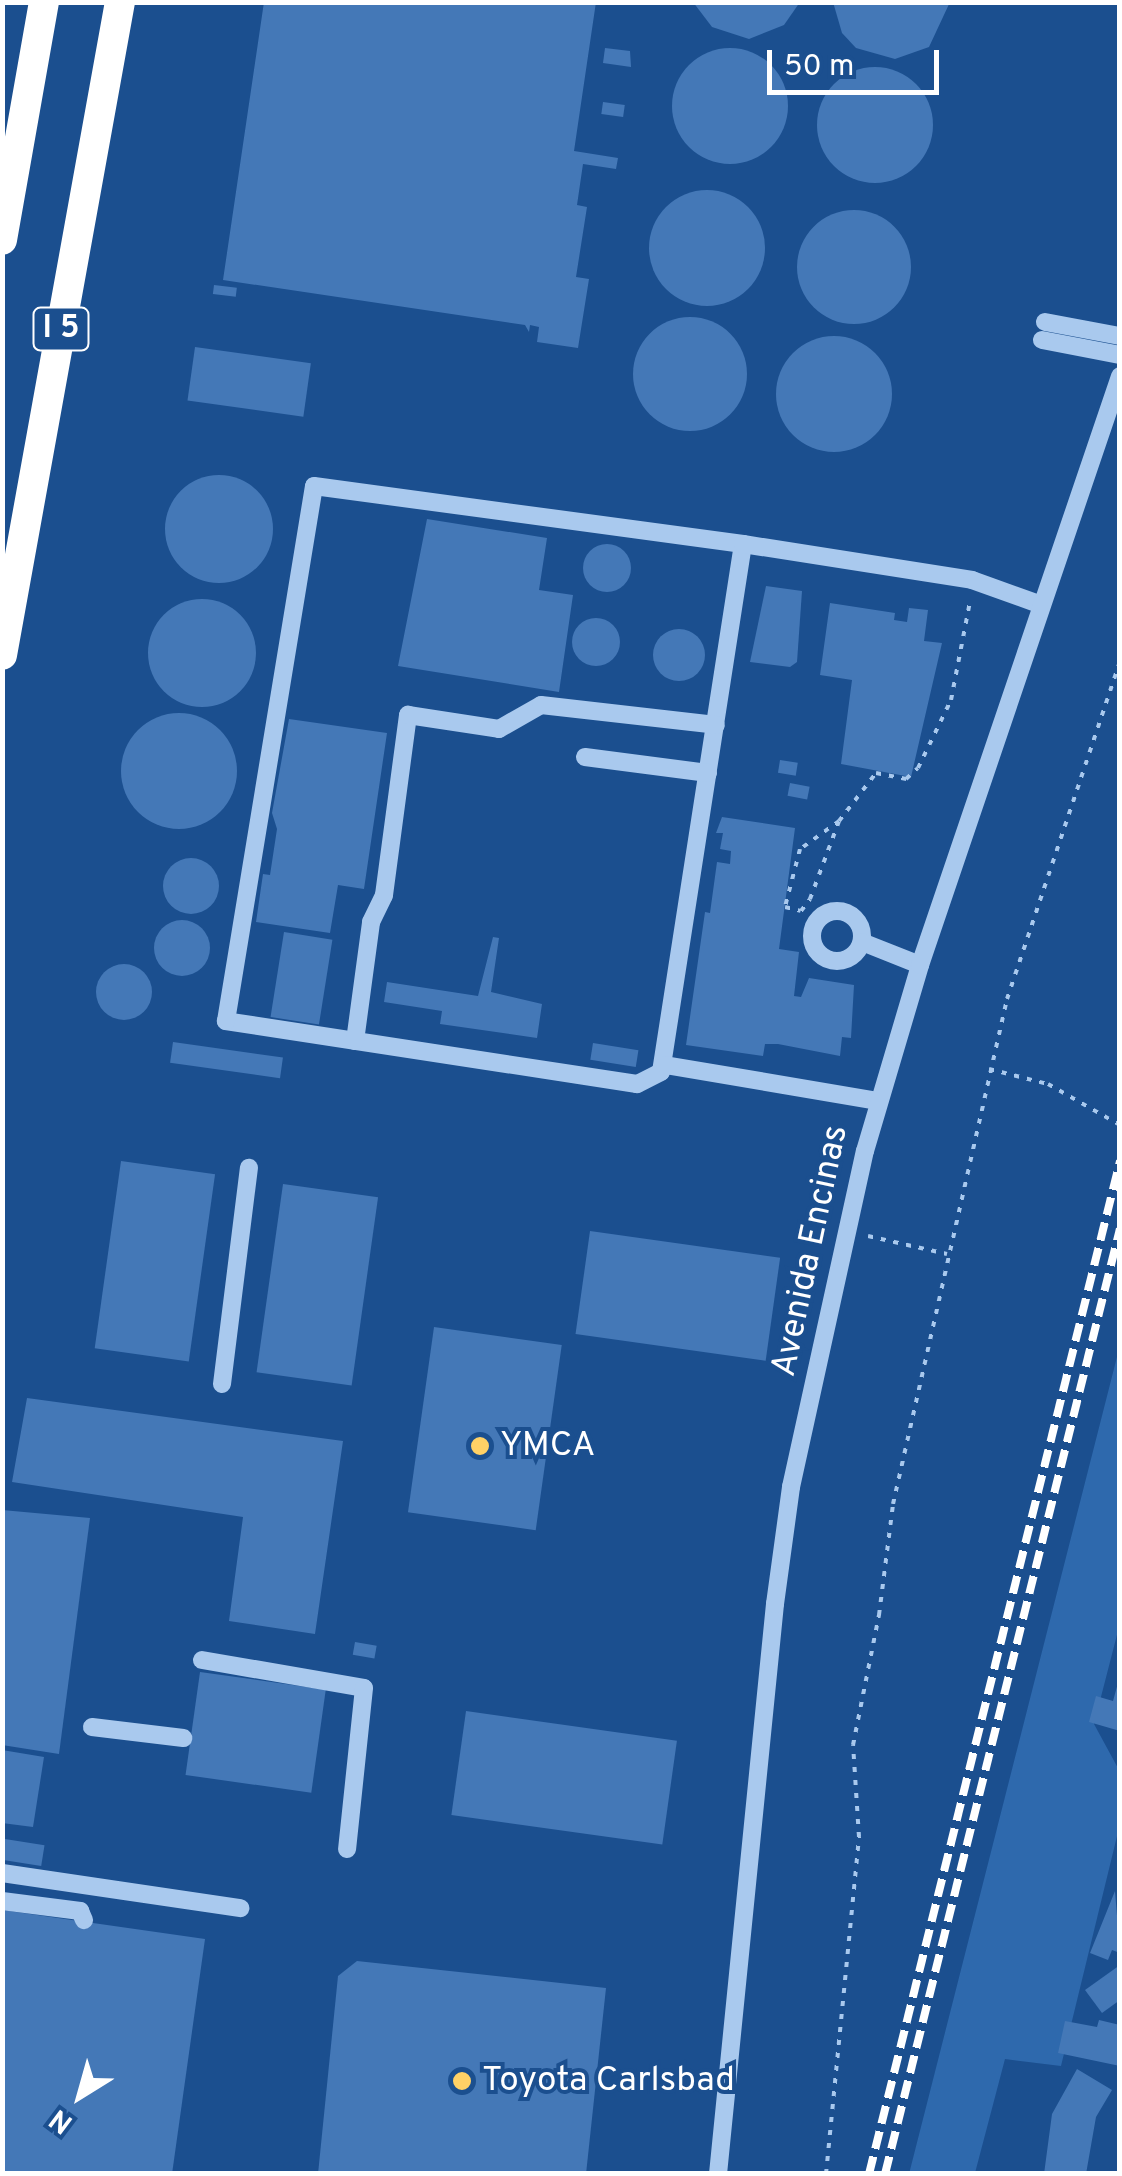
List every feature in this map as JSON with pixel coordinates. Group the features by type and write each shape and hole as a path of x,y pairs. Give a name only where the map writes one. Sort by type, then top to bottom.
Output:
{"highway":[{"path":"2,240 44,2"},
{"name":"I 5","path":"2,655 120,2"}],"street":[{"path":"1120,336 1044,331 1120,355"},
{"name":"Avenida Encinas","path":"718,2174 775,1604 792,1488 877,1101 1120,376"},
{"path":"877,1101 665,1065 637,1084 226,1020 314,486 743,544 972,580 1042,605"},
{"path":"665,1065 743,544"},
{"path":"355,1041 370,922 384,895 408,716 499,729 541,706 716,725"},
{"path":"585,757 708,774"},
{"path":"862,942 920,965"},
{"path":"222,1384 250,1168"},
{"path":"202,1660 364,1688 346,1849"},
{"path":"92,1727 184,1738"},
{"path":"2,1873 240,1908"},
{"path":"2,1901 80,1912 84,1920"}],"path":[{"path":"839,822 800,849 785,907 801,911 810,899 839,822 876,772 912,778 951,700 971,596"},
{"path":"826,2174 859,1838 853,1745 880,1615 892,1504 989,1069 1034,903 1120,662"},
{"path":"989,1069 1048,1084 1120,1125"},
{"path":"848,1231 946,1254"}],"shaded area":[{"path":"1119,1349 1119,1627 1094,1724 1119,1770 1119,1828 1061,2066 1005,2059 975,2173 909,2174"}],"building":[{"path":"264,2 596,2 574,151 618,158 616,169 583,164 577,205 587,207 576,277 589,279 578,348 537,342 539,327 530,325 529,332 525,325 223,280"},
{"path":"693,2 800,2 784,25 749,39 712,27"},
{"path":"833,2 950,2 929,47 895,59 856,48 842,33"},
{"path":"605,48 630,51 631,67 603,63"},
{"path":"730,48 752,53 771,65 783,84 788,106 783,128 771,147 752,159 730,164 708,159 689,147 677,128 672,106 677,84 689,65 708,53"},
{"path":"875,67 897,71 916,84 929,103 933,125 929,147 916,166 897,179 875,183 853,179 834,166 821,147 817,125 821,103 834,84 853,71"},
{"path":"603,102 625,105 623,117 601,114"},
{"path":"707,190 729,194 748,207 761,226 765,248 761,270 748,289 729,302 707,306 685,302 666,289 653,270 649,248 653,226 666,207 685,194"},
{"path":"854,210 876,214 894,227 907,245 911,267 907,289 894,307 876,320 854,324 832,320 814,307 801,289 797,267 801,245 814,227 832,214"},
{"path":"214,285 237,288 236,297 213,294"},
{"path":"690,317 712,321 730,334 743,352 747,374 743,396 730,414 712,427 690,431 668,427 650,414 637,396 633,374 637,352 650,334 668,321"},
{"path":"834,336 856,341 875,353 887,372 892,394 887,416 875,435 856,447 834,452 812,447 793,435 781,416 776,394 781,372 793,353 812,341"},
{"path":"195,347 311,363 303,417 187,400"},
{"path":"219,475 249,484 257,491 264,499 273,529 264,559 257,567 249,574 219,583 189,574 181,567 174,559 165,529 174,499 181,491 189,484"},
{"path":"427,519 547,538 539,590 573,595 559,692 398,666"},
{"path":"607,544 624,551 631,568 624,585 607,592 590,585 583,568 590,551"},
{"path":"766,586 802,591 797,662 790,667 750,662"},
{"path":"202,599 223,603 240,615 252,632 256,653 252,674 240,691 223,703 202,707 181,703 164,691 152,674 148,653 152,632 164,615 181,603"},
{"path":"830,603 895,613 894,620 907,622 909,608 928,610 924,641 942,643 911,777 841,764 852,680 820,675"},
{"path":"596,618 613,625 620,642 613,659 596,666 579,659 572,642 579,625"},
{"path":"679,629 697,637 705,655 697,673 679,681 661,673 653,655 661,637"},
{"path":"179,713 201,718 220,730 232,749 237,771 232,793 220,812 201,824 179,829 157,824 138,812 126,793 121,771 126,749 138,730 157,718"},
{"path":"289,719 387,733 364,889 338,885 330,933 256,922 263,874 270,875 277,829 272,813"},
{"path":"780,760 798,763 796,776 778,773"},
{"path":"790,783 810,787 807,800 788,796"},
{"path":"722,817 795,828 779,949 799,952 794,996 801,997 809,978 854,985 851,1038 842,1037 840,1056 778,1044 765,1044 763,1056 686,1045 705,912 710,913 717,862 730,864 731,851 720,849 723,833 716,833"},
{"path":"191,858 210,867 219,886 210,905 191,914 172,905 163,886 172,867"},
{"path":"182,920 202,928 210,948 202,968 182,976 162,968 154,948 162,928"},
{"path":"284,932 332,940 319,1025 271,1017"},
{"path":"493,937 499,938 491,992 542,1004 537,1038 440,1024 442,1011 384,1002 387,982 478,996"},
{"path":"124,964 144,972 152,992 144,1012 124,1020 104,1012 96,992 104,972"},
{"path":"173,1042 283,1057 280,1078 170,1063"},
{"path":"593,1043 638,1050 636,1067 590,1060"},
{"path":"121,1161 215,1174 189,1361 95,1348"},
{"path":"283,1184 378,1197 352,1386 257,1372"},
{"path":"590,1231 780,1258 766,1361 576,1334"},
{"path":"434,1327 562,1345 536,1530 408,1512"},
{"path":"27,1398 343,1441 315,1634 229,1621 243,1517 12,1482"},
{"path":"2,1510 90,1518 59,1754 2,1745"},
{"path":"355,1642 377,1646 374,1659 353,1655"},
{"path":"200,1672 326,1690 311,1793 186,1775"},
{"path":"1118,1683 1120,1731 1089,1722 1096,1696 1113,1701"},
{"path":"466,1711 677,1741 662,1845 451,1815"},
{"path":"2,1750 44,1757 33,1827 2,1823"},
{"path":"5,1839 45,1845 41,1866 2,1860"},
{"path":"1115,1891 1120,1953 1112,1950 1108,1960 1090,1953"},
{"path":"2,1910 205,1939 172,2174 2,2174"},
{"name":"Toyota Carlsbad","path":"357,1961 606,1988 586,2174 318,2174 338,1976"},
{"path":"1120,1965 1120,2000 1102,2013 1085,1990"},
{"path":"1099,2020 1120,2025 1120,2066 1058,2053 1065,2021 1097,2027"},
{"path":"1077,2069 1112,2090 1096,2117 1086,2174 1044,2174 1052,2114"}],"railway":[{"path":"869,2174 1120,1161"},
{"path":"885,2174 1120,1229"}],"place":[{"name":"YMCA","path":"480,1446"},
{"name":"Toyota Carlsbad","path":"462,2081"}]}
